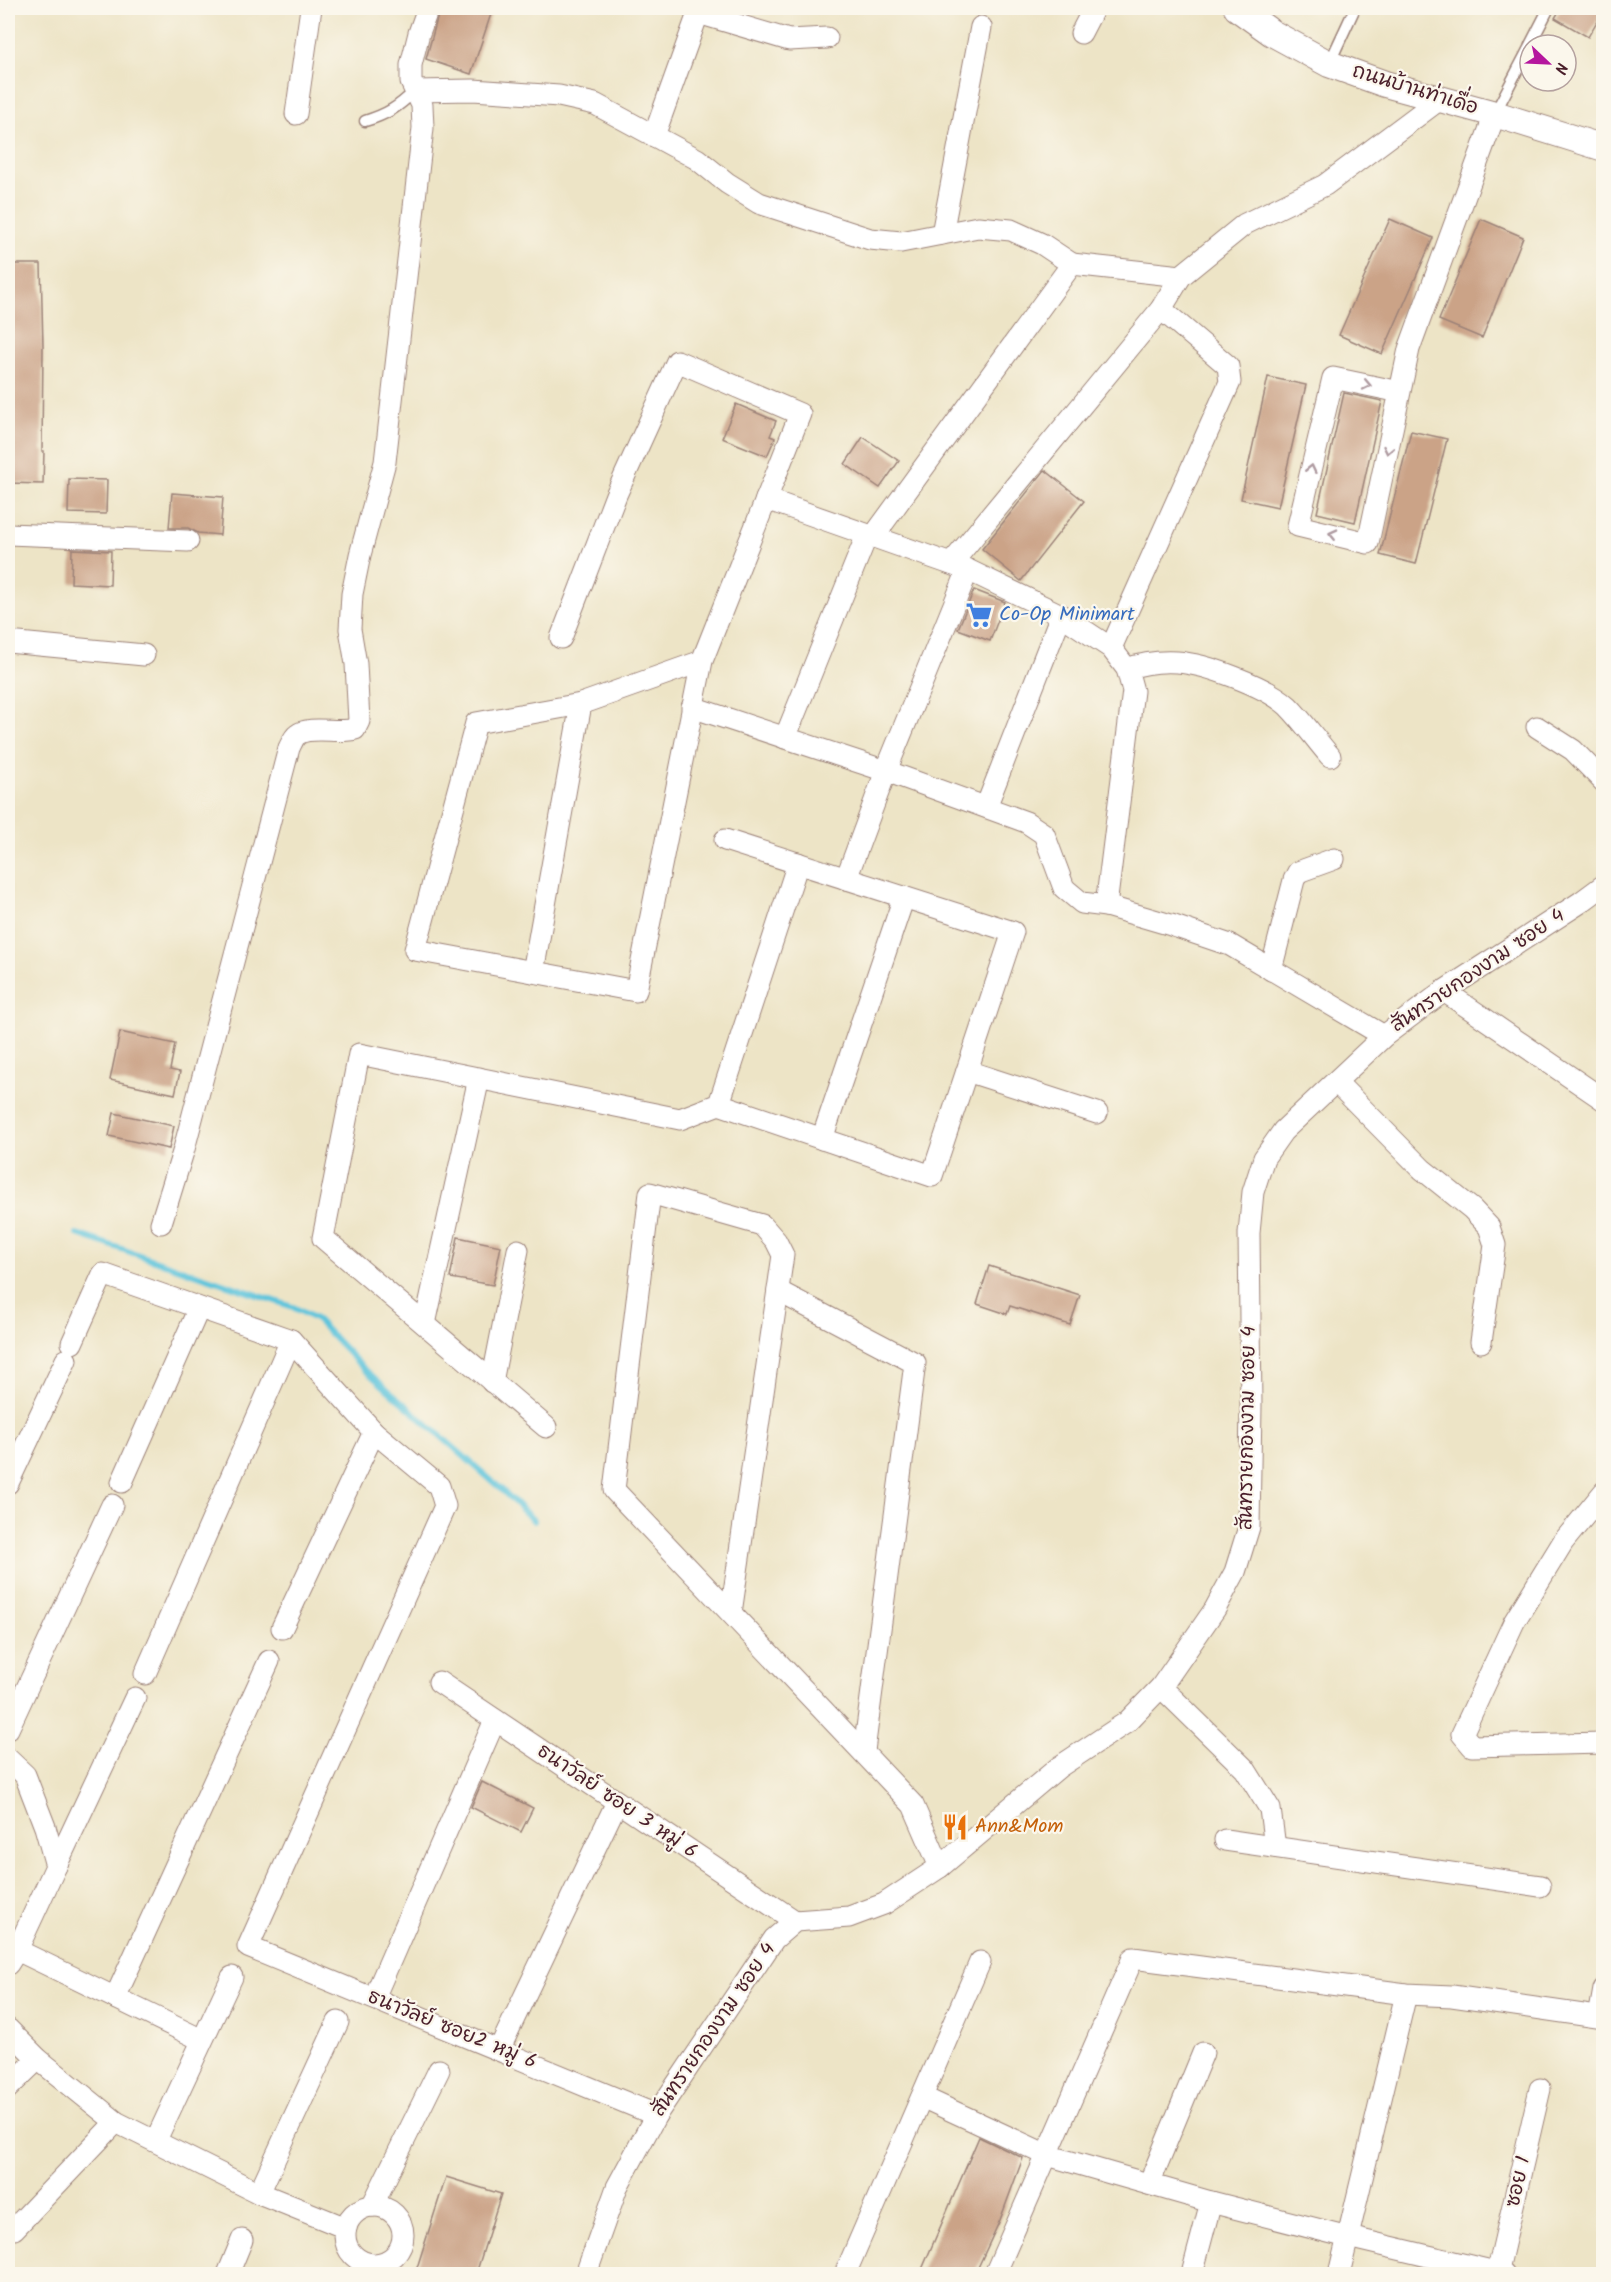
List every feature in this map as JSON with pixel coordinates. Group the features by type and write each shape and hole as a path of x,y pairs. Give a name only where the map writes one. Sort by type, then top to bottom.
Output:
{"street":[{"path":"296,114 311,8"},
{"path":"161,1223 184,1149 289,748 297,735 309,730 346,732 355,729 359,720 356,664 350,629 352,594 385,462 423,128 422,105 411,82 411,65 418,33 428,8"},
{"path":"1081,33 1094,8"},
{"name":"ถนนบ้านท่าเดื่อ","path":"1237,8 1272,33 1329,64 1385,84 1495,114 1604,148"},
{"path":"654,136 699,10 789,40 827,38"},
{"path":"942,234 981,27"},
{"path":"415,91 473,90 559,96 595,104 697,159 727,183 759,203 870,239 901,242 978,227 1011,230 1042,244 1072,264 1181,276"},
{"path":"846,879 960,567 1161,309 1181,276 1245,224 1325,185 1440,99"},
{"path":"1400,393 1333,378 1298,526 1368,543 1400,393 1409,349 1495,114"},
{"path":"785,738 870,536 1072,264"},
{"path":"1111,648 1230,382 1228,366 1161,309"},
{"path":"561,638 616,495 677,361 800,414 702,661 636,991 415,950 476,723 581,704 702,661"},
{"path":"766,499 960,567 1061,615 1111,648 1127,669 1133,691 1106,906"},
{"path":"8,534 188,541"},
{"path":"986,807 1061,615"},
{"path":"8,642 144,655"},
{"path":"1127,669 1141,664 1178,662 1218,672 1263,689 1287,706 1330,756"},
{"path":"533,972 581,704"},
{"path":"692,707 886,771 1026,822 1044,834 1064,888 1082,903 1106,906 1230,945 1384,1036"},
{"path":"1537,727 1573,750 1604,782"},
{"path":"546,1427 323,1238 359,1054 680,1119 719,1104 932,1176 1013,932 725,840"},
{"path":"1271,970 1298,872 1334,859"},
{"path":"719,1104 798,863"},
{"name":"สันทรายกองงาม ซอย 4","path":"586,2274 617,2187 656,2115 774,1939 795,1921 849,1917 884,1904 939,1867 1059,1767 1126,1722 1161,1687 1215,1609 1235,1572 1249,1527 1251,1405 1249,1233 1252,1192 1264,1158 1283,1131 1384,1036 1444,991 1604,885"},
{"path":"822,1139 904,897"},
{"path":"1444,991 1604,1100"},
{"path":"967,1071 1097,1113"},
{"path":"425,1324 479,1078"},
{"path":"1336,1082 1422,1169 1472,1209 1489,1227 1495,1245 1481,1342"},
{"path":"731,1613 783,1255 776,1241 762,1225 650,1193 614,1490 913,1805 939,1867"},
{"path":"492,1382 518,1250"},
{"path":"8,1483 103,1274 291,1340 374,1432 282,1628"},
{"path":"778,1291 915,1363 864,1751"},
{"path":"122,1482 199,1308"},
{"path":"145,1674 291,1340"},
{"name":"ธนาวัลย์ ซอย2 หมู่ 6","path":"374,1432 439,1485 446,1506 248,1947 656,2115"},
{"path":"1604,1492 1563,1542 1514,1622 1462,1734 1472,1746 1604,1743"},
{"path":"8,1729 111,1505"},
{"path":"115,1998 269,1661"},
{"name":"ธนาวัลย์ ซอย 3 หมู่ 6","path":"439,1682 795,1921"},
{"path":"1161,1687 1245,1769 1270,1809 1275,1847"},
{"path":"135,1698 12,1957 115,1998 202,2040"},
{"path":"374,1998 495,1720"},
{"path":"8,1759 25,1775 57,1866"},
{"path":"499,2050 617,1802"},
{"path":"1225,1840 1540,1886"},
{"path":"995,2274 1133,1958 1406,1994 1452,1996 1601,2018 1604,1989"},
{"path":"845,2274 980,1962"},
{"path":"156,2140 232,1977"},
{"path":"1339,2274 1406,1994"},
{"path":"259,2193 338,2022"},
{"path":"8,2029 38,2059 116,2122 259,2193 346,2228"},
{"path":"1149,2184 1203,2053"},
{"path":"8,2088 38,2059"},
{"path":"372,2206 439,2070"},
{"name":"ซอย 1","path":"1500,2274 1540,2089"},
{"path":"922,2097 1047,2155 1211,2202 1500,2274"},
{"path":"14,2229 116,2122"},
{"path":"1192,2274 1211,2202"},
{"path":"381,2207 396,2217 403,2234 402,2243 398,2251 384,2263 356,2267 347,2246 346,2228 355,2213 363,2208 381,2207"},
{"path":"228,2274 242,2240"}],"lane":[{"path":"1329,64 1355,8"},
{"path":"1536,33 1550,8"},
{"path":"1495,114 1518,69"},
{"path":"365,121 384,115 398,107 415,91"}],"building":[{"path":"440,8 493,8 471,74 426,59"},
{"path":"1561,8 1604,9 1588,37 1555,18"},
{"path":"1390,219 1433,238 1382,354 1339,335"},
{"path":"1481,219 1523,237 1482,338 1439,320"},
{"path":"8,264 41,264 43,484 8,483"},
{"path":"1268,377 1306,385 1278,507 1241,499"},
{"path":"1344,393 1382,401 1355,522 1317,513"},
{"path":"736,404 776,421 770,436 775,438 767,456 722,438"},
{"path":"1411,431 1447,439 1416,564 1380,555"},
{"path":"863,437 899,461 880,488 845,464"},
{"path":"1045,470 1084,501 1021,581 982,549"},
{"path":"69,479 107,480 106,514 68,513"},
{"path":"172,493 223,497 220,535 198,533 188,528 169,528"},
{"path":"72,549 111,551 110,585 71,583"},
{"name":"Co-Op Minimart","path":"974,590 1005,602 990,641 958,629"},
{"path":"120,1032 175,1044 170,1070 180,1072 175,1094 110,1080"},
{"path":"114,1113 174,1126 169,1149 109,1136"},
{"path":"458,1237 501,1246 493,1285 450,1278"},
{"path":"989,1266 1080,1295 1070,1325 1010,1306 1007,1314 977,1304"},
{"path":"482,1782 533,1808 521,1832 471,1807"},
{"path":"979,2137 1023,2158 1000,2220 975,2274 920,2274"},
{"path":"446,2177 501,2194 476,2274 415,2274"}],"waterway":[{"path":"77,1234 293,1307 317,1320 363,1368 500,1488 534,1521"}],"place":[{"name":"Co-Op Minimart","path":"979,615"},
{"name":"Ann&Mom","path":"955,1827"}]}
